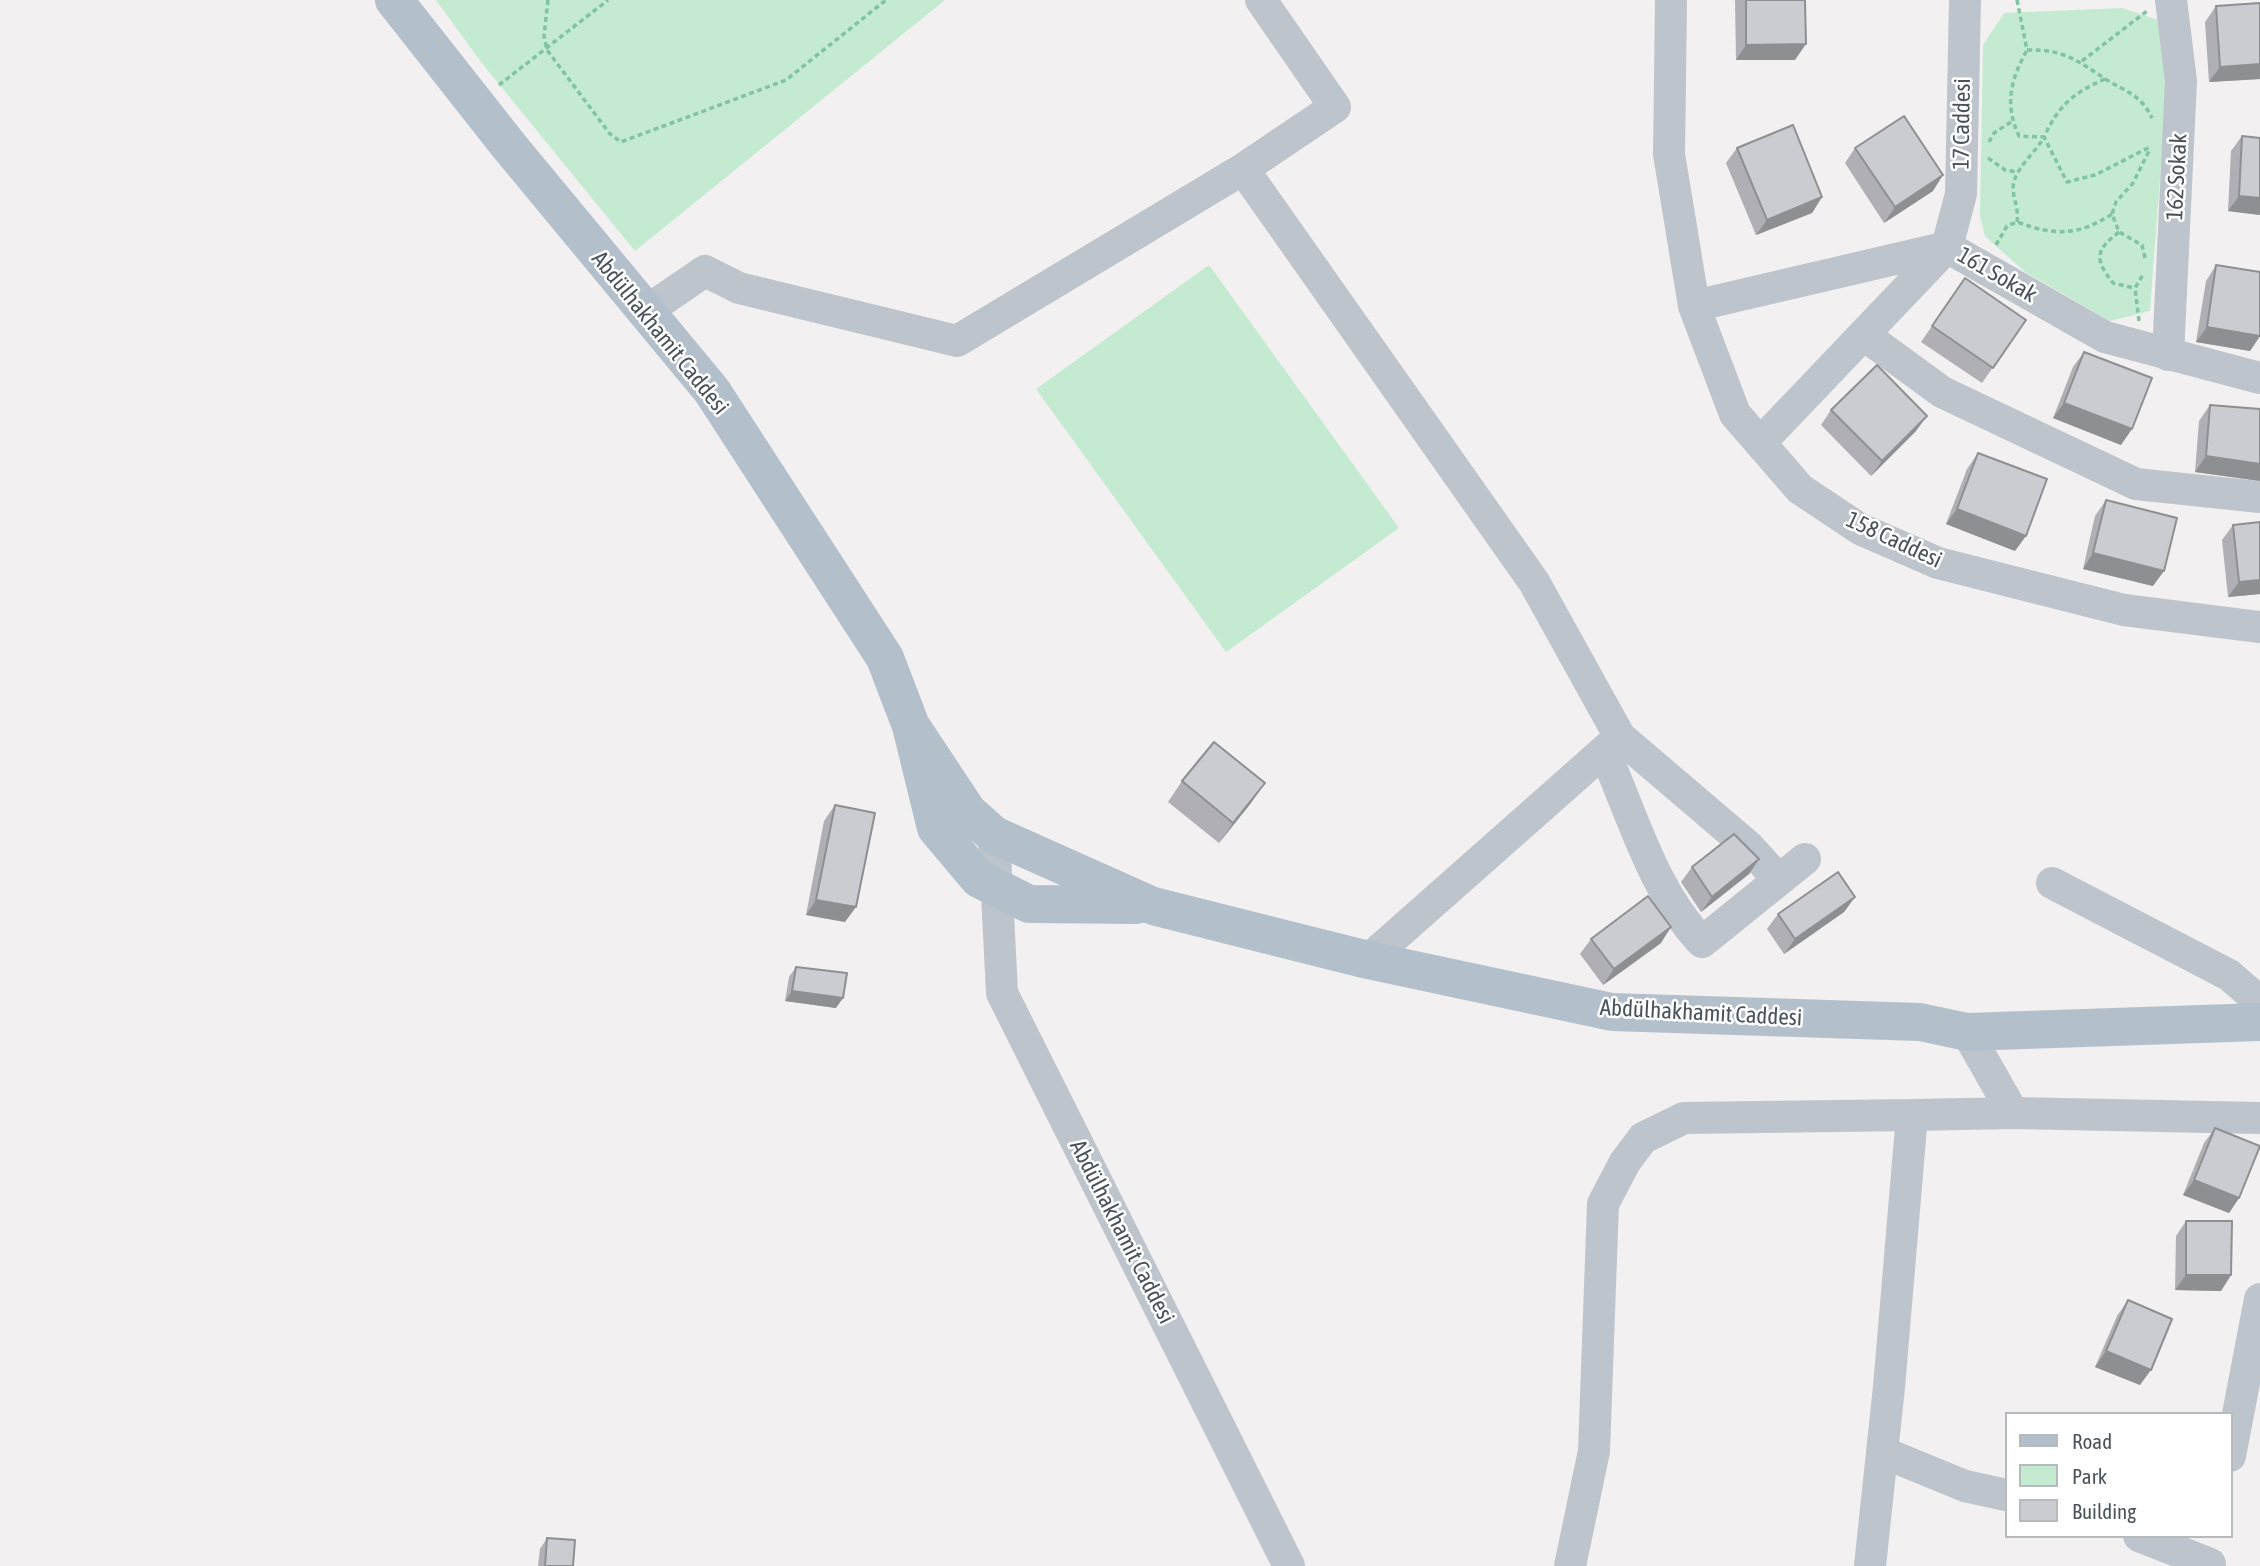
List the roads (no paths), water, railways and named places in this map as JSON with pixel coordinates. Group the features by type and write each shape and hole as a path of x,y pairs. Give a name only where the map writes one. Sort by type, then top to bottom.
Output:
{"main road":[{"name":"Abdülhakhamit Caddesi","path":"394,0 645,312 712,391 885,658 911,726 966,825 979,879 1029,904 1153,905"},
{"name":"Abdülhakhamit Caddesi","path":"966,825 1153,905 1367,960 1612,1012 1920,1022 1967,1032 2260,1022"}],"street":[{"path":"645,312 705,271 739,288 957,341 1243,169 1335,107 1261,0"},
{"name":"158 Caddesi","path":"1671,0 1669,154 1694,306 1735,414 1800,489 1860,529 1938,563 2124,610 2260,626"},
{"name":"17 Caddesi","path":"1947,247 1961,194 1965,0"},
{"name":"162 Sokak","path":"2155,351 2181,81 2164,2"},
{"path":"1243,169 1534,582 1612,744 1661,887 1678,915 1702,942 1805,859"},
{"path":"1694,306 1947,247"},
{"name":"161 Sokak","path":"1761,442 1947,247 2105,337 2260,378"},
{"path":"1864,335 1942,392 2136,484 2260,497"},
{"path":"1612,744 1749,847 1779,880"},
{"path":"1367,960 1612,744"},
{"name":"Abdülhakhamit Caddesi","path":"966,825 994,888 1002,993 1289,1566"},
{"path":"2052,883 2229,975 2260,1002"},
{"path":"1967,1032 2013,1113"},
{"path":"1570,1566 1594,1451 1603,1204 1625,1162 1643,1138 1684,1118 2013,1113 2260,1118"},
{"path":"1870,1566 1912,1115"},
{"path":"2232,1446 2260,1299"},
{"path":"1882,1452 1965,1486 2004,1495"},
{"path":"2147,1538 2211,1555"}]}
